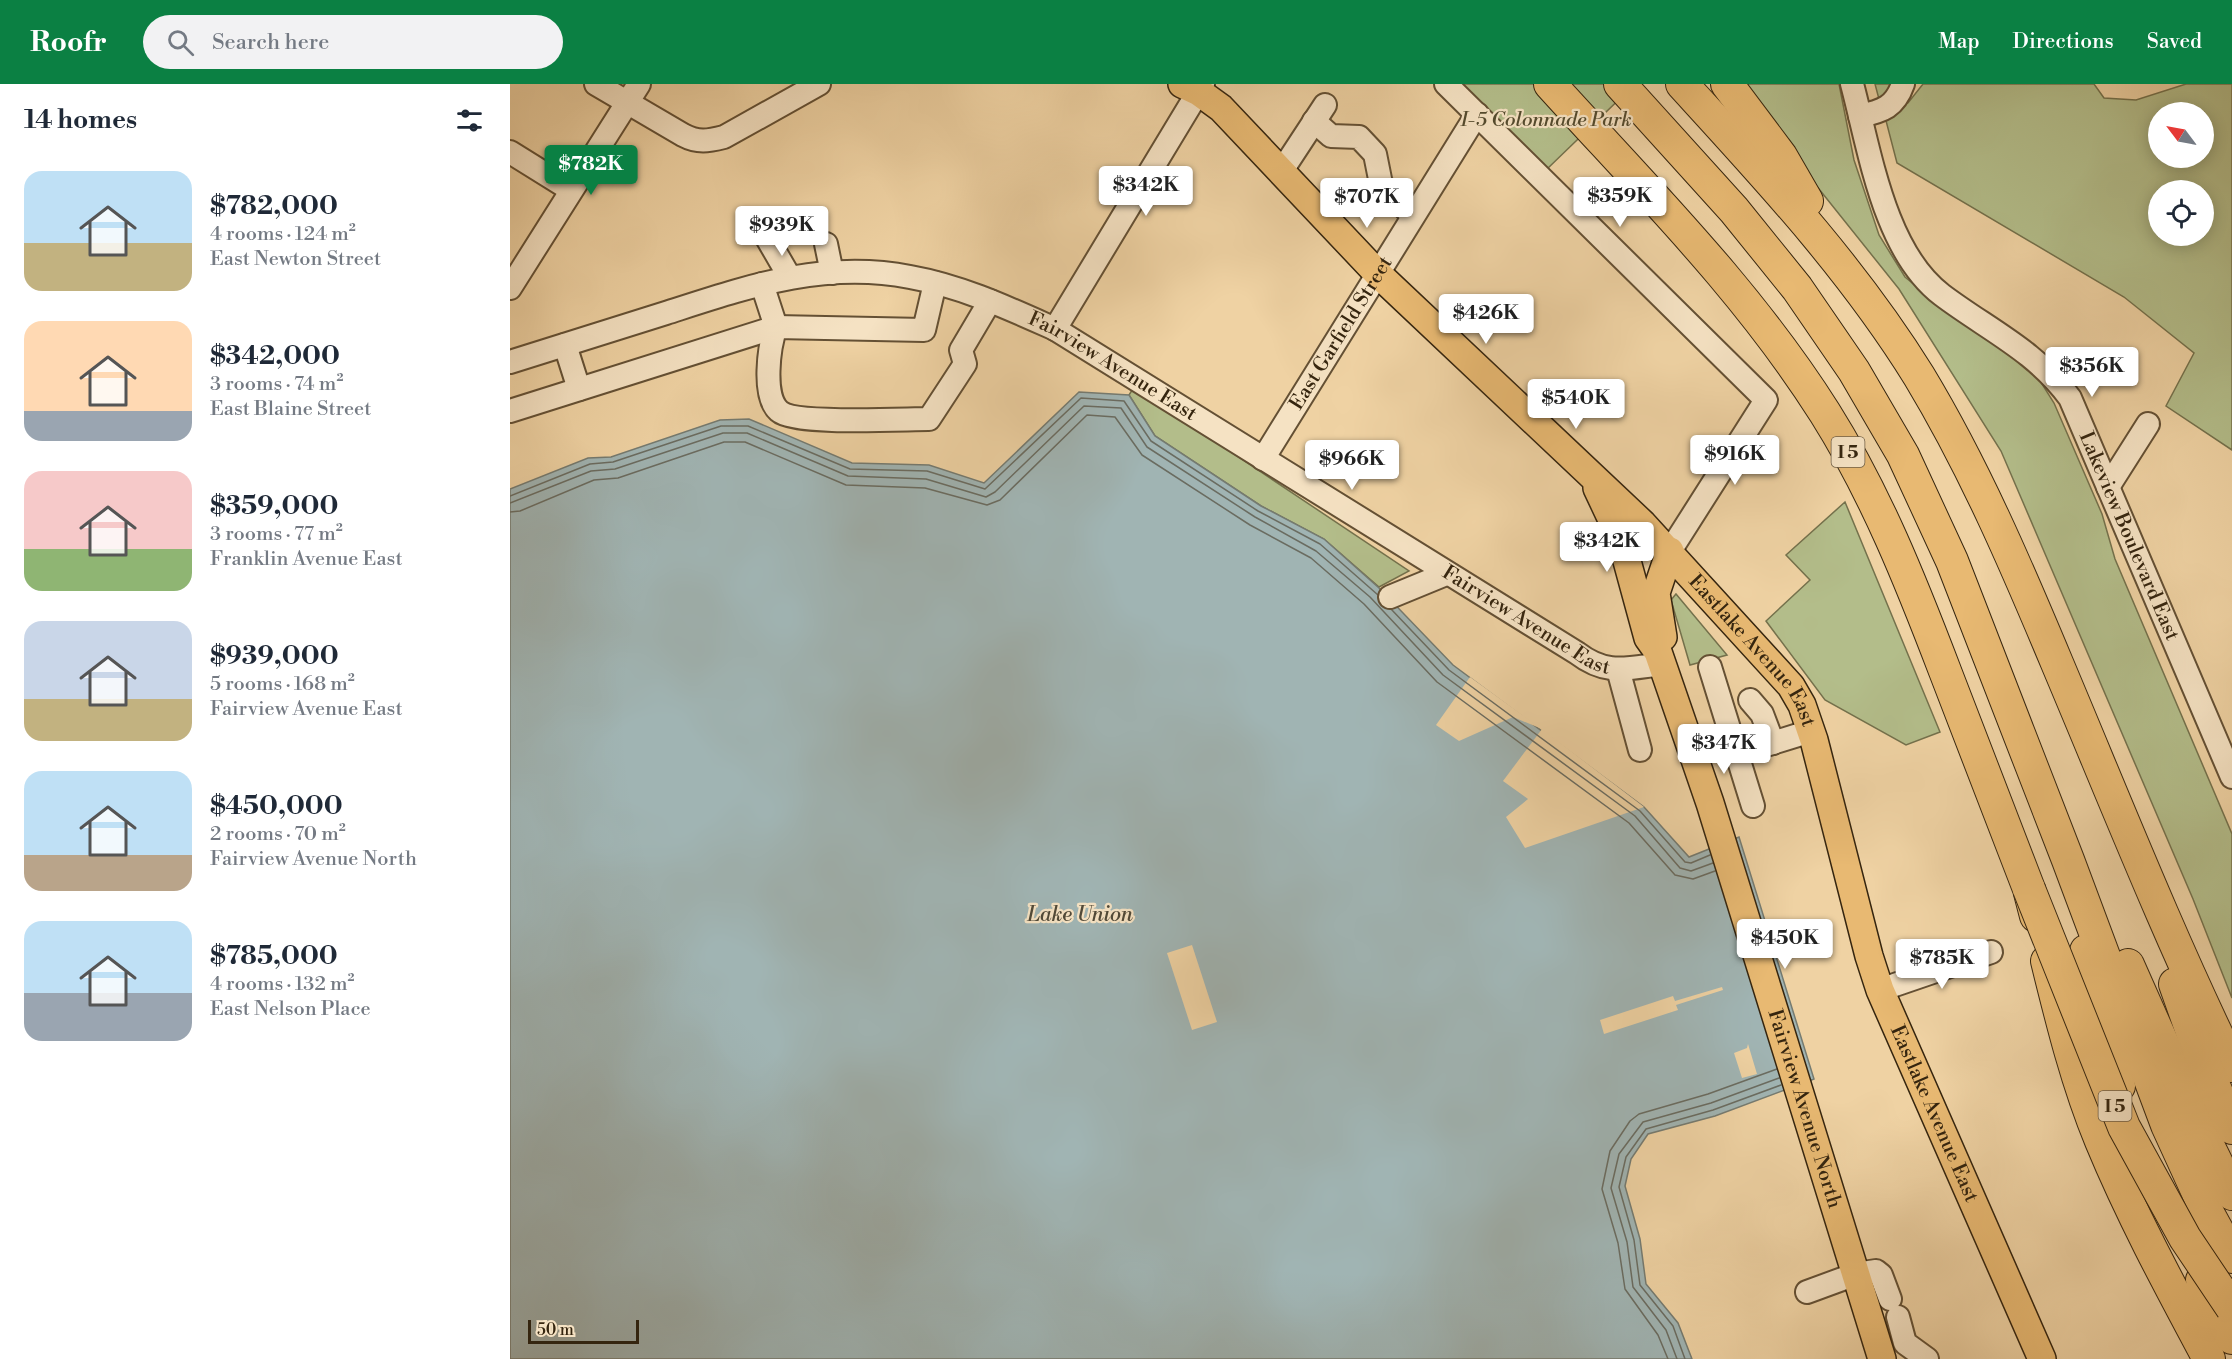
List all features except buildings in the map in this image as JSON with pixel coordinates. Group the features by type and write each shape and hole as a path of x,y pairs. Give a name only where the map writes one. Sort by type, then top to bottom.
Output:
{"highway":[{"name":"I 5","path":"1550,84 1744,300 1787,356 1832,424 1861,476 1897,550 2124,1126 2169,1210 2232,1308"},
{"path":"1620,84 1777,261 1836,342 1889,429 1929,507 2178,1080 2232,1194"},
{"path":"1682,84 1788,200 1849,275 1899,346 1943,417 2000,529 2135,848 2232,1066"},
{"path":"1727,84 1781,156 1849,275"},
{"path":"1963,588 2167,1125 2204,1206 2232,1257"},
{"path":"2135,848 2181,1003 2232,1128"},
{"path":"2068,860 2096,1002 2128,1116 2170,1213 2232,1338"},
{"path":"2029,889 2064,1029 2087,1103 2115,1175 2209,1359"}],"main road":[{"name":"Eastlake Avenue East","path":"1194,86 1221,108 1377,273 1670,551 1791,686 1802,705 1811,731 1869,956 1880,990 2042,1359"},
{"name":"Fairview Avenue North","path":"1588,472 1621,539 1648,638 1660,658 1710,803 1881,1355"},
{"name":"Fairview Avenue North","path":"1660,658 1665,632 1656,593 1670,551"}],"street":[{"path":"596,84 693,141 707,142 724,137 819,84"},
{"path":"512,280 639,84"},
{"path":"1446,84 1766,400 1670,551"},
{"name":"Lakeview Boulevard East","path":"1852,84 1883,204 1910,258 1941,294 2018,345 2056,378 2070,398 2232,777"},
{"path":"1860,116 1882,112 1892,106 1903,84"},
{"path":"1055,329 1194,86"},
{"path":"1281,172 1319,113 1331,136 1359,137 1375,154 1381,184 1413,216"},
{"name":"East Garfield Street","path":"1263,459 1477,114"},
{"path":"510,152 571,190"},
{"path":"767,238 789,276"},
{"path":"826,244 832,273"},
{"name":"Fairview Avenue East","path":"510,362 789,276 867,272 910,277 935,283 990,301 1055,329 1446,574 1577,653 1594,666 1618,669 1660,658"},
{"path":"510,411 776,327 924,330 935,283"},
{"path":"762,284 776,327 769,346 768,364 773,404 784,415 800,419 929,419 965,364 961,350 990,301"},
{"path":"565,345 579,389"},
{"path":"2108,487 2148,424"},
{"path":"1390,597 1446,574"},
{"path":"1710,668 1753,806"},
{"path":"1618,669 1640,750"},
{"path":"1750,700 1762,714 1773,743"},
{"path":"1737,754 1811,731"},
{"path":"1880,990 1991,952"},
{"path":"1807,1292 1856,1274 1876,1271 1881,1275 1908,1341 1927,1359"},
{"path":"1881,1355 1908,1341"}],"green space":[{"name":"I-5 Colonnade Park","path":"1461,84 1635,84 1546,170"},
{"path":"1735,84 1839,84 1854,160 1879,235 1905,277 1959,321 2029,363 2054,403 2102,514 2115,559 2232,834 2232,998 2193,899 2001,451 1899,289"},
{"path":"1875,84 1893,84 1880,103"},
{"path":"1923,84 2094,84 2104,98 2136,100 2186,84 2232,84 2232,450 2166,406 2194,353 2124,297 1897,163 1884,113 1908,103"},
{"path":"1134,387 1409,571 1379,587 1324,539 1261,506 1155,436 1129,395"},
{"path":"1845,502 1940,732 1906,745 1825,700 1766,621 1810,580 1786,555"},
{"path":"1676,594 1727,655 1690,665 1671,600"}],"water":[{"name":"Lake Union","path":"1079,392 1129,395 1155,436 1261,506 1324,539 1379,588 1453,665 1644,807 1689,857 1739,837 1814,1079 1715,1116 1648,1134 1631,1159 1625,1186 1640,1239 1646,1284 1678,1323 1692,1359 510,1359 510,489 588,458 611,457 720,420 749,419 852,463 929,465 984,483"}],"pier":[{"path":"1470,677 1542,729 1513,717 1459,741 1436,725"},
{"path":"1542,729 1644,807 1525,848 1506,817 1528,799 1503,781"},
{"path":"1192,945 1217,1022 1192,1030 1167,953"},
{"path":"1722,987 1723,990 1676,1005 1678,1010 1604,1034 1600,1020 1673,996 1675,1001"},
{"path":"1748,1044 1757,1074 1742,1078 1734,1053 1747,1048"}]}
